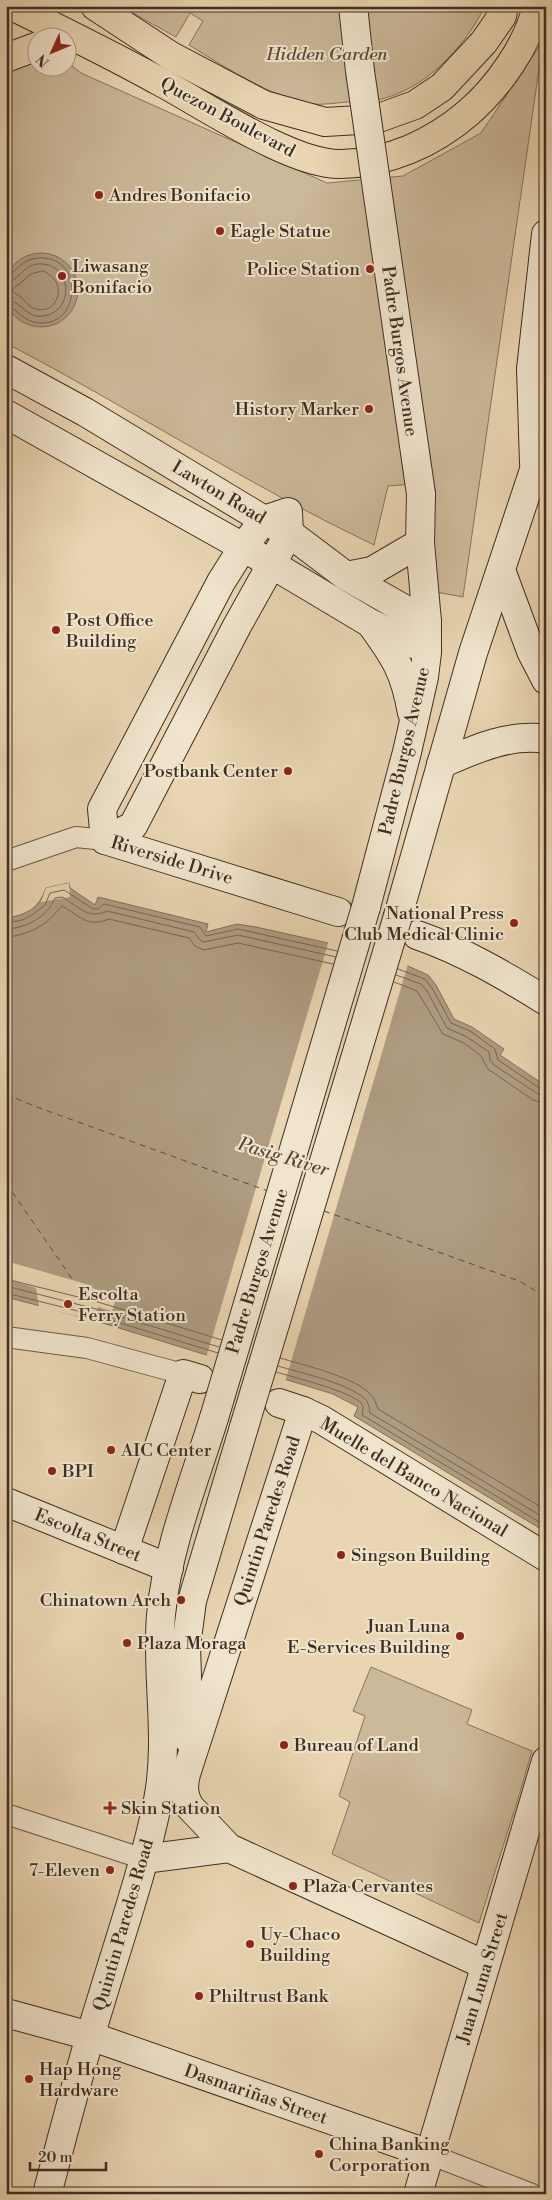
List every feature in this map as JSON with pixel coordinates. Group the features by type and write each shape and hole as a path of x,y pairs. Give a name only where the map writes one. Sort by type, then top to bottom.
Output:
{"main road":[{"name":"Quezon Boulevard","path":"12,6 52,28"},
{"name":"Quezon Boulevard","path":"95,6 171,56 264,105 325,122 376,119 415,105 436,92 448,82 484,42 502,16 504,6"},
{"name":"Padre Burgos Avenue","path":"214,1418 366,907 421,695 427,650 427,622 420,543 421,494 360,71 353,6"},
{"name":"Quezon Boulevard","path":"78,42 157,80 257,136 307,158 340,164 380,159 415,148 457,123 481,101 513,60 534,21 537,6"},
{"path":"6,58 28,50"},
{"name":"Padre Burgos Avenue","path":"534,470 531,369 546,234"},
{"name":"Lawton Road","path":"6,369 85,412 264,520 289,533 346,576 427,622"},
{"name":"Lawton Road","path":"6,414 243,546 370,623 427,650"},
{"name":"Padre Burgos Avenue","path":"190,1762 186,1646 192,1601 398,916 473,653 534,470 546,441"},
{"path":"264,520 243,546 217,589 102,808 105,840 133,826 237,626 289,533"},
{"path":"346,576 372,571 420,543"},
{"path":"501,570 531,652 546,680"},
{"path":"370,623 394,655 407,685 414,721"},
{"path":"441,764 475,749 506,740 546,739"},
{"name":"Riverside Drive","path":"105,840 338,912"},
{"path":"417,934 456,950 498,971 546,1001"},
{"path":"124,1550 191,1376"},
{"name":"Quintin Paredes Road","path":"190,1762 291,1407"},
{"name":"Muelle del Banco Nacional","path":"291,1407 342,1432 546,1557"},
{"name":"Quintin Paredes Road","path":"47,2194 90,2036 144,1859 158,1799 163,1763 160,1640 163,1600 169,1568 182,1520 214,1418"},
{"name":"Escolta Street","path":"6,1502 169,1568"},
{"name":"Juan Luna Street","path":"418,2194 546,1761"},
{"path":"190,1762 184,1782 186,1800 190,1807 229,1848 485,1965"},
{"path":"144,1859 229,1848"},
{"name":"Dasmariñas Street","path":"6,2013 90,2036 429,2154"}],"street":[{"name":"Riverside Drive","path":"6,861 76,837 105,840"},
{"path":"6,1337 86,1348 191,1376"},
{"path":"6,1814 144,1859"},
{"name":"Dasmariñas Street","path":"429,2154 532,2194"}],"green space":[{"name":"Hidden Garden","path":"120,6 485,6 466,37 454,51 427,77 411,87 377,100 312,104 280,95 264,88 233,72 189,45 203,21 190,13 176,37"},
{"path":"543,41 463,597 436,592 428,483 388,486 374,545 235,472 6,343 6,70 28,61 28,78 78,78 78,71 327,183 403,176 481,133"},
{"path":"371,1667 472,1710 467,1724 532,1751 479,1923 332,1854 350,1802 339,1796 365,1716 353,1711"}],"water":[{"path":"34,253 48,253 62,259 72,269 78,283 76,304 62,321 48,327 34,327 20,321 10,311 4,297 4,283 10,269 20,259"},
{"name":"Pasig River","path":"69,883 70,888 95,905 98,897 208,924 206,932 237,924 256,927 328,943 408,966 428,975 436,985 454,1019 472,1027 504,1049 500,1055 546,1086 546,1532 354,1416 358,1407 333,1394 93,1320 6,1297 6,918 20,915 31,909 40,901 46,888"}],"pier":[{"path":"69,883 70,897 41,902 46,888"},
{"path":"329,940 408,964 285,1382 206,1358"},
{"path":"6,1261 93,1286 92,1288 117,1296 112,1311 98,1307 94,1320 39,1307 36,1288 6,1279"}],"ferry route":[{"path":"6,1094 34,1106 268,1191"},
{"path":"6,1183 73,1280"},
{"path":"324,1211 519,1281 546,1297"}],"tunnel":[{"path":"339,912 417,935"}],"place":[{"name":"Andres Bonifacio","path":"99,195"},
{"name":"Eagle Statue","path":"220,231"},
{"name":"Police Station","path":"370,269"},
{"name":"Liwasang Bonifacio","path":"62,276"},
{"name":"History Marker","path":"369,409"},
{"name":"Post Office Building","path":"56,630"},
{"name":"Postbank Center","path":"288,771"},
{"name":"National Press Club Medical Clinic","path":"514,923"},
{"name":"Escolta Ferry Station","path":"68,1304"},
{"name":"AIC Center","path":"111,1450"},
{"name":"BPI","path":"52,1471"},
{"name":"Singson Building","path":"341,1555"},
{"name":"Chinatown Arch","path":"181,1600"},
{"name":"Juan Luna E-Services Building","path":"460,1636"},
{"name":"Plaza Moraga","path":"127,1643"},
{"name":"Bureau of Land","path":"284,1745"},
{"name":"Skin Station","path":"110,1808"},
{"name":"7-Eleven","path":"110,1870"},
{"name":"Plaza Cervantes","path":"293,1886"},
{"name":"Uy-Chaco Building","path":"250,1944"},
{"name":"Philtrust Bank","path":"199,1996"},
{"name":"Hap Hong Hardware","path":"29,2079"},
{"name":"China Banking Corporation","path":"319,2154"}]}
